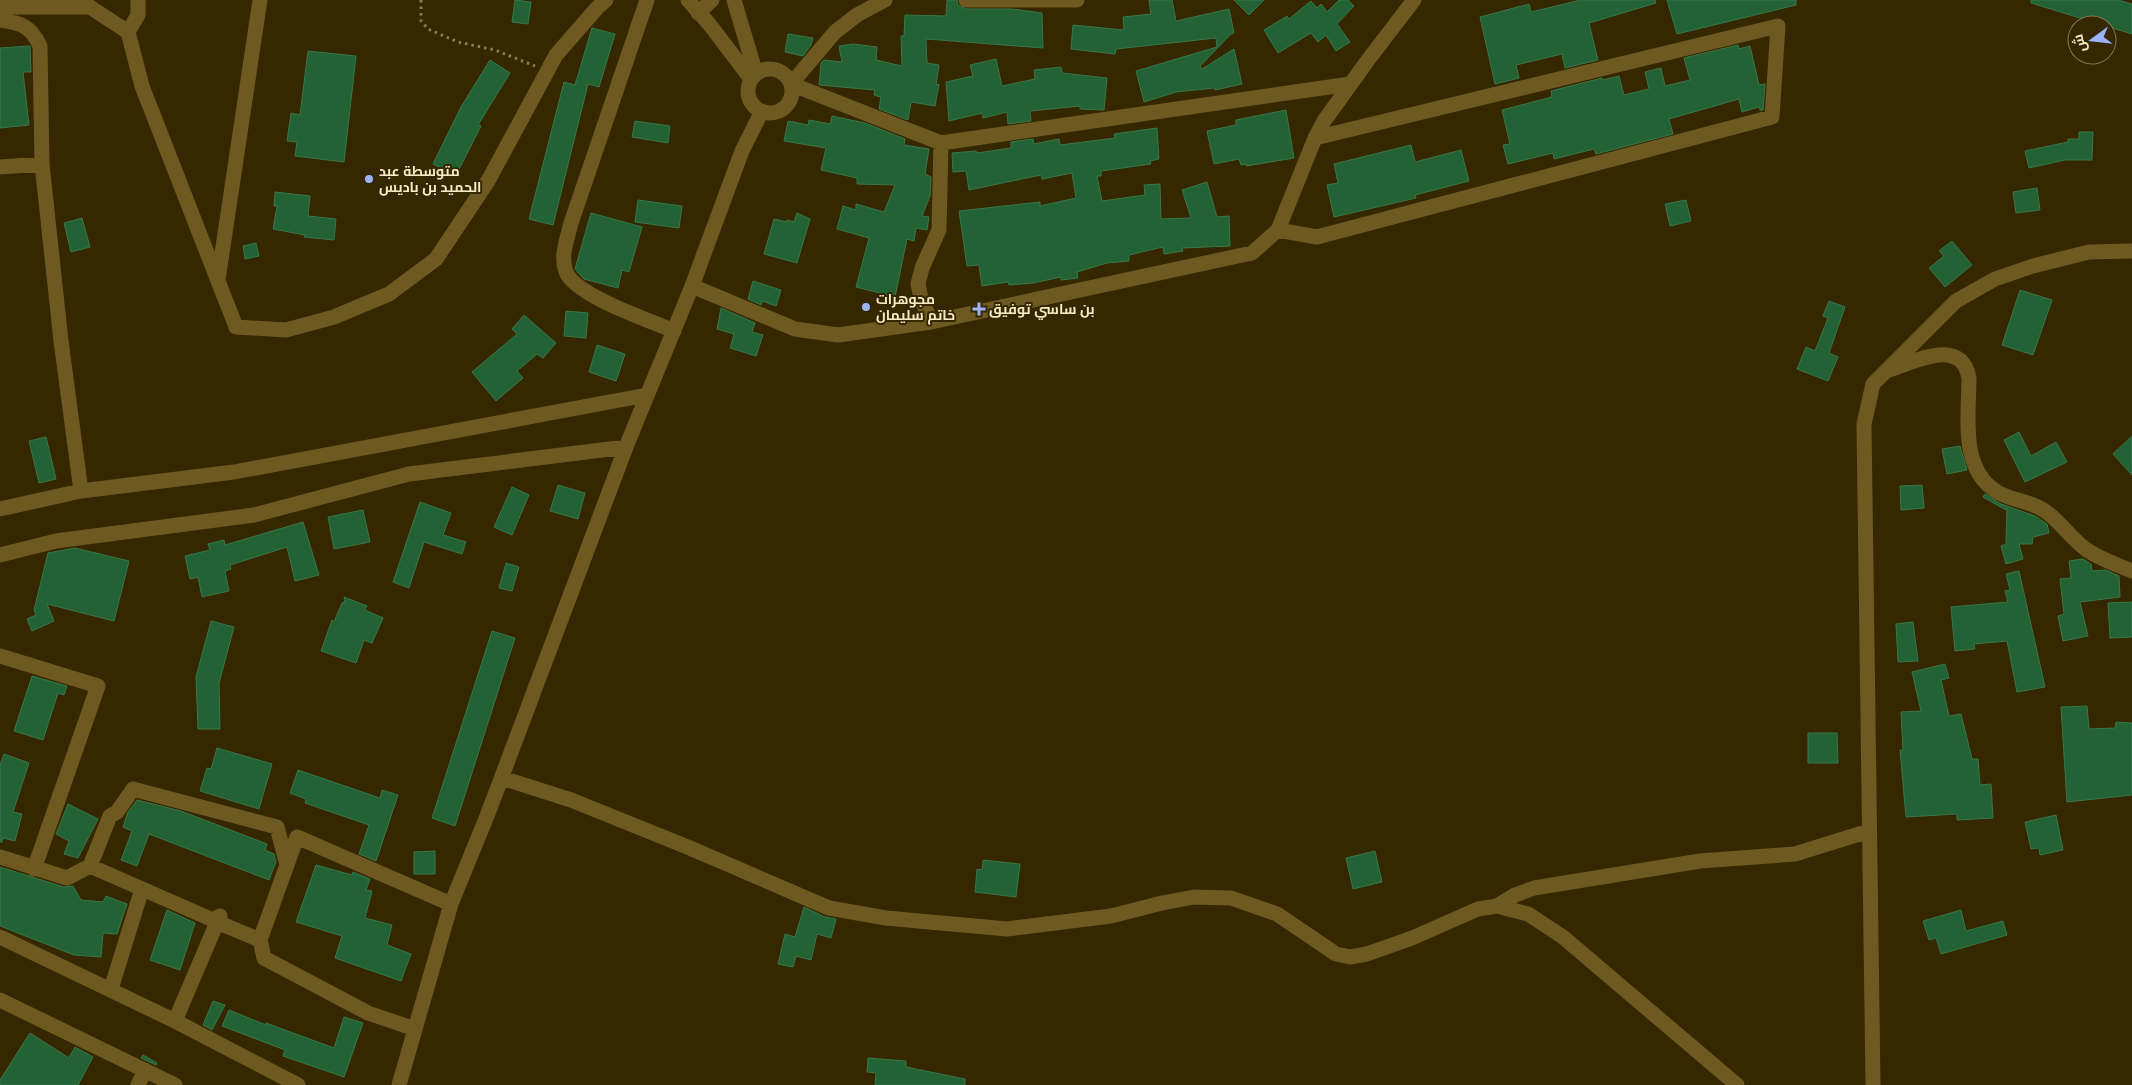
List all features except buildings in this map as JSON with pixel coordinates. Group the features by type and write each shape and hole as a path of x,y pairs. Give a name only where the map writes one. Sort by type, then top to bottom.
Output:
{"street":[{"path":"128,32 138,15 138,0"},
{"path":"218,281 260,0"},
{"path":"0,7 90,7 128,32 142,86 236,327 286,330 334,317 389,294 436,259 488,181 556,54 606,0"},
{"path":"647,0 571,223 563,257 567,274 586,293 674,331"},
{"path":"688,0 754,77"},
{"path":"698,13 712,0"},
{"path":"734,0 754,77 748,94 755,107 762,111 776,112 788,104 792,91 791,84 784,74 773,69 767,69 754,77"},
{"path":"791,84 835,32 857,15 885,0"},
{"path":"966,0 1077,0"},
{"path":"692,286 795,329 838,335 931,322 1252,253 1278,230 1315,138 1324,121 1414,0"},
{"path":"0,20 16,22 34,32 40,46 42,164 60,332 81,491"},
{"path":"1278,230 1317,237 1772,117 1778,26 1315,138"},
{"path":"791,84 941,143 1350,84"},
{"path":"399,1085 451,904 502,778 626,447 692,286 742,151 762,111"},
{"path":"931,322 921,298 918,284 922,268 940,230 941,143"},
{"path":"0,167 42,164"},
{"path":"1873,1085 1864,424 1873,384 1956,301 1995,279 2033,266 2089,252 2132,250"},
{"path":"1886,372 1940,354 1956,357 1967,370 1969,378 1968,445 1973,463 1982,479 1996,492 2013,501 2029,503 2043,510 2087,550 2132,571"},
{"path":"0,510 81,491 234,472 648,395"},
{"path":"0,555 56,541 254,515 408,474 626,447"},
{"path":"0,656 98,686 34,869"},
{"path":"502,778 571,800 690,848 829,908 886,918 1007,929 1111,916 1147,906 1194,897 1232,898 1277,914 1336,954 1350,957 1367,954 1412,938 1478,909 1497,906 1528,914 1563,937 1737,1085"},
{"path":"0,857 67,878 90,866 110,816 117,812 133,788 277,827 287,865"},
{"path":"1497,906 1515,894 1534,888 1700,861 1795,854 1870,831"},
{"path":"415,1029 368,1014 264,958 260,940 297,836 451,904"},
{"path":"90,866 217,924 260,940"},
{"path":"111,989 142,889"},
{"path":"175,1021 217,924"},
{"path":"0,937 111,989 298,1085"},
{"path":"0,1000 175,1085"},
{"path":"138,1085 145,1070"}],"path":[{"path":"421,0 421,21 428,29 458,42 495,50 548,71"}],"place":[{"name":"متوسطة عبد الحميد بن باديس","path":"369,179"},
{"name":"مجوهرات خاتم سليمان","path":"866,307"},
{"name":"بن ساسي توفيق","path":"979,309"}]}
